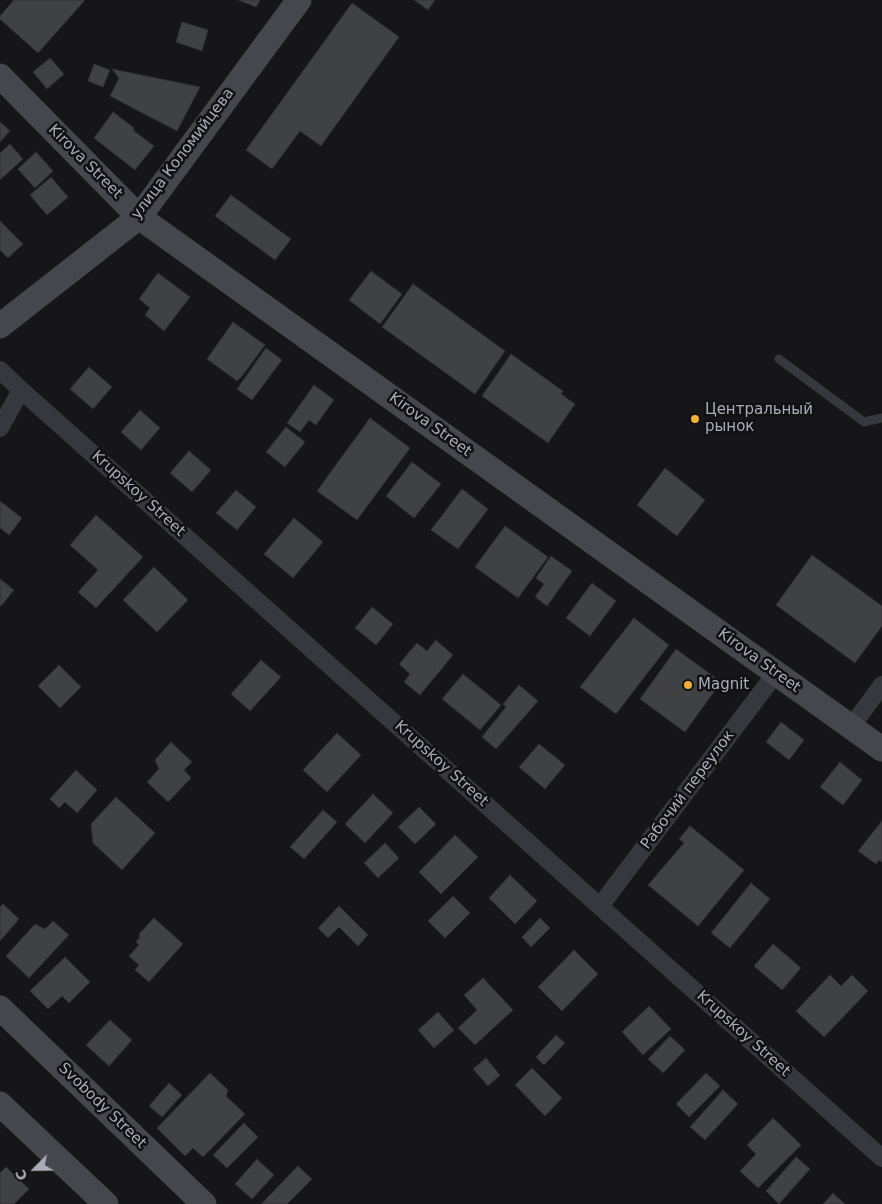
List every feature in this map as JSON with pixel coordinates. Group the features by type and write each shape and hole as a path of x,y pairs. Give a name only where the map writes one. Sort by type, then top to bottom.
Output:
{"street":[{"name":"улица Коломийцева","path":"0,326 139,217 299,0"},
{"name":"Kirova Street","path":"0,76 139,217 882,749"},
{"name":"Krupskoy Street","path":"0,370 882,1158"},
{"path":"0,428 21,390"},
{"name":"Рабочий переулок","path":"600,906 776,673"},
{"path":"851,727 882,685"},
{"name":"Svobody Street","path":"0,1008 204,1204"},
{"path":"0,1104 106,1204"}],"lane":[{"path":"779,359 864,422 882,418"}],"building":[{"path":"14,0 85,0 38,53 0,19 0,16"},
{"path":"238,0 260,0 256,7"},
{"path":"414,0 435,0 428,10"},
{"path":"352,3 399,37 321,146 300,131 272,169 246,150"},
{"path":"182,22 208,30 202,51 176,42"},
{"path":"50,58 64,74 47,89 33,72"},
{"path":"94,64 110,70 103,87 88,81"},
{"path":"112,69 200,87 177,131 110,96 119,78"},
{"path":"113,112 154,146 135,170 94,138"},
{"path":"0,122 10,131 0,142"},
{"path":"10,144 23,159 0,180 0,153"},
{"path":"36,152 53,171 35,188 18,169"},
{"path":"51,177 68,197 47,215 30,195"},
{"path":"231,195 291,239 275,260 215,216"},
{"path":"0,221 23,244 8,258 0,250"},
{"path":"371,271 402,294 380,324 349,300"},
{"path":"158,273 190,297 164,331 145,315 150,308 139,299"},
{"path":"413,284 505,351 475,394 382,327"},
{"path":"233,322 265,345 237,381 207,359"},
{"path":"266,348 282,360 252,400 237,389"},
{"path":"511,354 563,391 561,394 575,404 548,443 482,396"},
{"path":"89,367 112,387 93,409 70,389"},
{"path":"314,385 334,400 316,425 309,420 300,432 287,423"},
{"path":"140,410 160,428 141,450 121,432"},
{"path":"370,418 410,448 357,520 317,491"},
{"path":"286,427 305,442 285,467 266,452"},
{"path":"189,451 211,470 192,492 170,473"},
{"path":"412,462 441,484 414,518 386,496"},
{"path":"665,468 705,500 677,536 637,505"},
{"path":"462,489 488,509 458,549 431,530"},
{"path":"236,490 256,507 237,530 216,513"},
{"path":"0,501 22,518 9,535 0,528"},
{"path":"96,515 143,557 96,608 78,592 98,570 70,545"},
{"path":"294,518 323,542 293,578 264,554"},
{"path":"505,526 548,557 518,598 475,567"},
{"path":"812,555 882,606 882,626 855,663 776,605"},
{"path":"551,556 572,571 547,606 535,597 544,584 536,578"},
{"path":"154,567 188,600 157,632 123,600"},
{"path":"0,579 14,590 1,606 0,606"},
{"path":"592,583 616,601 590,636 566,618"},
{"path":"372,607 393,624 376,645 355,628"},
{"path":"634,618 669,645 616,714 580,687"},
{"path":"436,640 453,655 420,695 404,682 410,674 399,664 417,643 427,651"},
{"path":"676,649 721,682 685,732 640,699"},
{"path":"261,660 281,677 250,711 231,694"},
{"path":"59,665 81,687 60,708 38,686"},
{"path":"463,674 501,705 480,730 442,699"},
{"path":"519,685 538,701 496,749 482,737 506,707 503,704"},
{"path":"781,722 804,740 789,760 766,742"},
{"path":"337,733 361,755 327,792 303,770"},
{"path":"171,742 192,762 184,770 191,778 168,802 147,782 159,769 155,760"},
{"path":"539,744 565,765 545,789 519,767"},
{"path":"840,762 862,780 843,805 820,787"},
{"path":"76,770 97,790 77,813 65,802 59,808 50,799"},
{"path":"373,794 393,813 365,843 345,824"},
{"path":"116,797 155,833 122,870 93,843 91,824"},
{"path":"419,807 436,824 415,844 398,827"},
{"path":"323,810 337,822 304,859 290,847"},
{"path":"882,821 882,862 879,860 876,864 858,851"},
{"path":"690,826 744,870 698,926 648,885 684,843 679,839"},
{"path":"455,835 478,857 441,894 419,872"},
{"path":"385,843 399,858 378,878 364,863"},
{"path":"510,875 537,901 515,924 489,898"},
{"path":"751,883 770,899 730,948 711,933"},
{"path":"453,896 470,913 445,938 428,921"},
{"path":"3,904 19,919 0,941 0,907"},
{"path":"339,906 368,935 358,946 339,927 328,938 318,928"},
{"path":"154,918 183,944 149,982 135,970 139,965 129,956 139,945 136,942 140,937 139,934"},
{"path":"540,918 550,928 531,947 522,937"},
{"path":"53,921 69,935 29,978 6,956 35,924 45,929"},
{"path":"773,944 801,968 782,990 754,966"},
{"path":"574,950 598,974 562,1011 538,987"},
{"path":"65,957 90,982 69,1003 62,996 48,1009 30,991"},
{"path":"830,975 841,986 852,975 868,991 824,1037 796,1011"},
{"path":"483,978 513,1010 475,1045 458,1028 477,1010 464,995"},
{"path":"649,1006 671,1029 643,1055 622,1032"},
{"path":"438,1012 454,1030 434,1048 418,1030"},
{"path":"110,1020 132,1040 109,1066 86,1045"},
{"path":"556,1035 565,1043 544,1065 536,1057"},
{"path":"670,1036 685,1050 663,1073 648,1059"},
{"path":"486,1058 500,1075 488,1086 473,1069"},
{"path":"532,1068 562,1098 545,1116 515,1085"},
{"path":"210,1073 228,1090 226,1096 245,1114 203,1157 193,1148 185,1156 157,1128"},
{"path":"706,1073 720,1086 689,1117 676,1104"},
{"path":"169,1083 182,1095 162,1117 149,1106"},
{"path":"723,1090 738,1104 705,1140 690,1127"},
{"path":"773,1118 801,1145 758,1188 740,1171 756,1154 747,1145"},
{"path":"244,1123 258,1137 227,1168 213,1155"},
{"path":"796,1157 810,1169 779,1204 766,1191"},
{"path":"257,1159 274,1175 252,1199 235,1184"},
{"path":"298,1166 312,1179 287,1204 261,1204"},
{"path":"6,1167 29,1189 14,1204 0,1204 0,1173"},
{"path":"833,1193 845,1204 823,1204"}],"place":[{"name":"Центральный рынок","path":"695,419"},
{"name":"Magnit","path":"688,685"}]}
